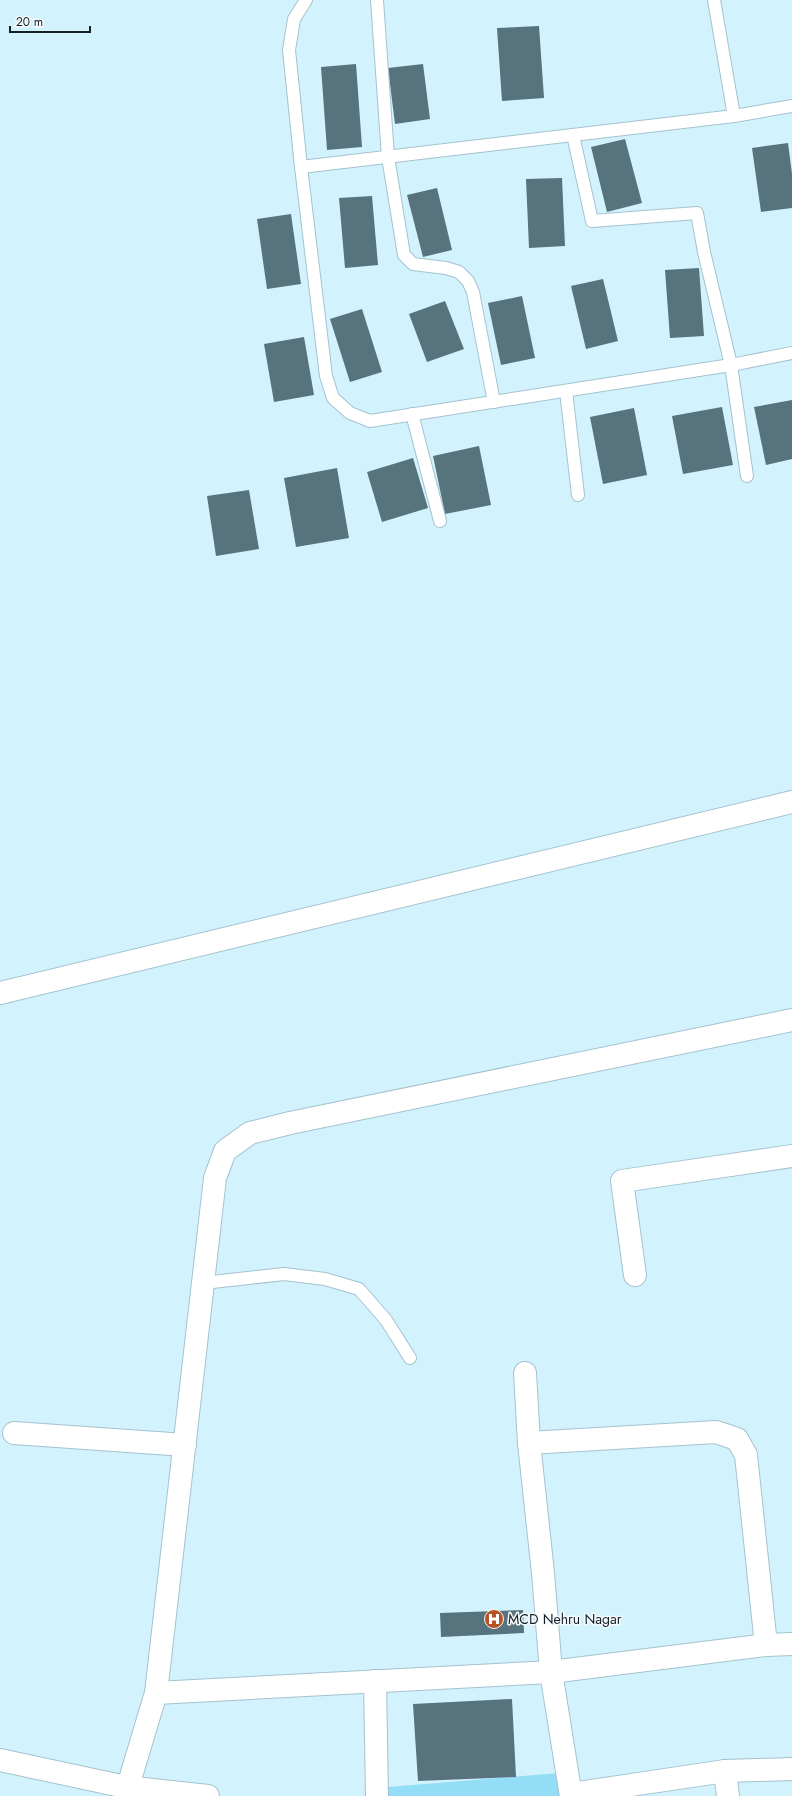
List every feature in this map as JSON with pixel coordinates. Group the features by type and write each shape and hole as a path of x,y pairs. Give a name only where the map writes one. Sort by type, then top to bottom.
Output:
{"street":[{"path":"0,993 792,802"},
{"path":"126,1792 156,1693 215,1178 225,1151 250,1133 290,1123 792,1020"},
{"path":"635,1275 622,1181 792,1156"},
{"path":"525,1373 529,1443 543,1573 551,1672 571,1795 725,1771 792,1769"},
{"path":"529,1443 716,1432 737,1440 746,1455 766,1645"},
{"path":"14,1433 184,1445"},
{"path":"156,1693 551,1672 766,1645 792,1644"},
{"path":"375,1682 377,1796"},
{"path":"0,1760 126,1792 208,1796"},
{"path":"725,1771 728,1796"}],"lane":[{"path":"306,0 294,19 289,50 301,167 326,376 333,398 350,413 370,421 732,365 792,353"},
{"path":"377,0 388,157 404,255 413,264 446,268 459,272 468,281 472,292 494,402"},
{"path":"714,0 734,116"},
{"path":"301,167 734,116 792,106"},
{"path":"572,135 592,221 697,213 704,252 732,365 747,476"},
{"path":"566,391 578,495"},
{"path":"412,414 440,521"},
{"path":"203,1283 284,1274 325,1279 359,1289 386,1320 410,1358"}],"shaded area":[{"path":"559,1773 563,1796 388,1796 388,1787"}],"building":[{"path":"539,26 544,98 502,101 497,28"},
{"path":"356,64 362,147 327,150 321,67"},
{"path":"423,64 430,119 395,124 388,68"},
{"path":"625,139 642,203 607,212 591,147"},
{"path":"788,143 792,174 792,208 761,212 752,148"},
{"path":"562,178 565,246 529,248 526,179"},
{"path":"437,188 452,250 423,257 407,195"},
{"path":"372,196 378,265 345,268 339,198"},
{"path":"291,214 301,284 267,289 257,219"},
{"path":"699,268 704,336 670,338 665,270"},
{"path":"603,279 618,341 586,349 571,286"},
{"path":"522,296 535,358 501,365 488,303"},
{"path":"445,301 464,349 427,362 409,314"},
{"path":"362,309 382,372 350,382 330,319"},
{"path":"304,337 314,395 274,402 264,344"},
{"path":"792,400 792,459 766,465 754,407"},
{"path":"722,407 733,465 683,474 672,416"},
{"path":"634,408 647,475 603,484 590,417"},
{"path":"479,446 491,505 445,514 433,456"},
{"path":"413,458 428,508 382,522 367,472"},
{"path":"337,468 349,538 296,547 284,478"},
{"path":"249,490 259,549 216,556 207,496"},
{"path":"523,1610 524,1633 441,1637 440,1613"},
{"path":"512,1699 516,1777 418,1781 413,1704"}],"place":[{"name":"MCD Nehru Nagar","path":"494,1619"}]}
